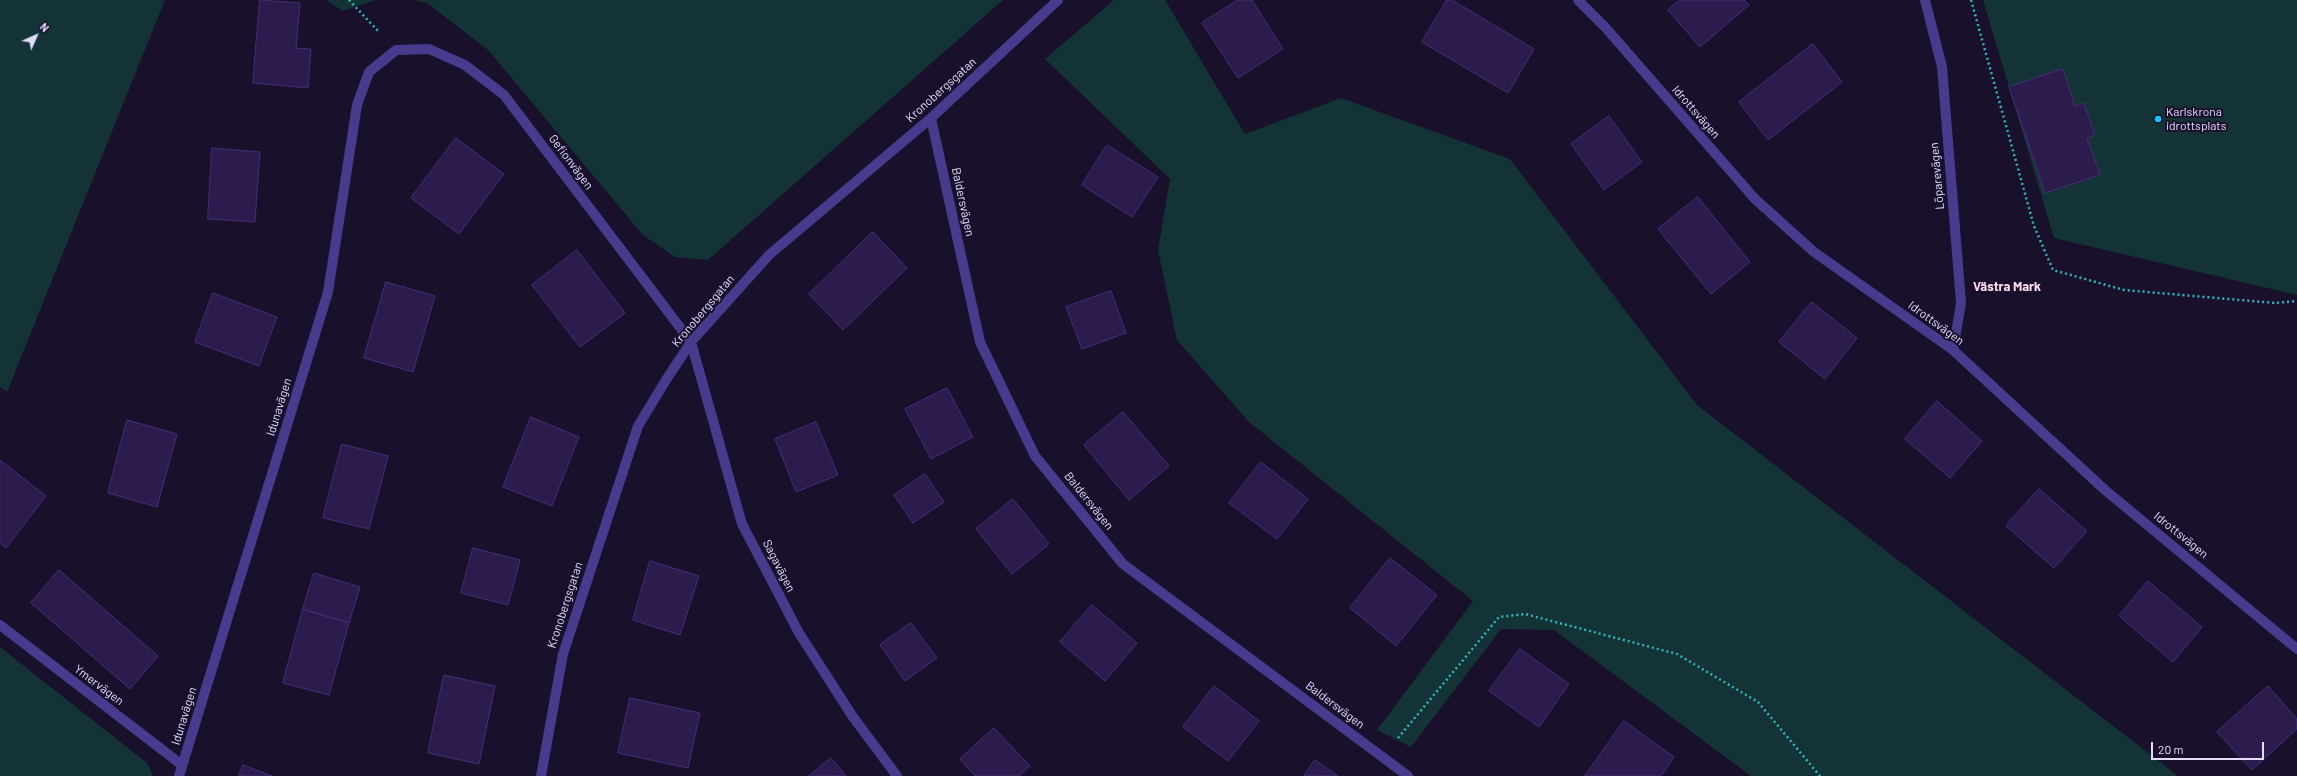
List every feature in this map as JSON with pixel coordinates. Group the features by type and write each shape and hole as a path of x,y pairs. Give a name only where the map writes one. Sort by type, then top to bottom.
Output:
{"street":[{"name":"Kronobergsgatan","path":"541,776 563,654 638,426 691,342 769,255 931,118 1058,0"},
{"name":"Idrottsvägen","path":"1578,0 1605,27 1754,199 1814,252 1952,350 2106,490 2297,649"},
{"name":"Löparevägen","path":"1925,0 1942,67 1961,302 1952,350"},
{"name":"Gefionvägen","path":"396,50 429,49 465,65 504,95 691,342"},
{"name":"Idunavägen","path":"179,776 328,292 357,105 369,72 396,50"},
{"name":"Baldersvägen","path":"931,118 980,342 1035,456 1123,564 1408,776"},
{"name":"Sagavägen","path":"691,342 742,524 799,633 853,717 897,776"},
{"name":"Ymervägen","path":"0,625 182,765"}],"path":[{"path":"349,0 396,50"},
{"path":"1971,0 2034,226 2053,270 2124,290 2275,303 2297,301"},
{"path":"1382,756 1498,617 1525,614 1677,654 1758,702 1820,776"}],"green space":[{"path":"0,0 165,0 7,392 0,387"},
{"path":"326,0 376,0 343,11"},
{"path":"412,0 1003,0 708,260 675,257 643,235 488,50 427,3"},
{"path":"1114,0 1165,0 1245,134 1341,98 1510,159 1697,405 2178,776 1751,776 1554,630 1501,629 1411,747 1377,730 1473,601 1249,422 1177,340 1158,250 1170,179 1045,59"},
{"name":"Karlskrona idrottsplats","path":"1983,0 2297,0 2297,295 2054,238"},
{"path":"0,647 147,763 153,776 0,776"}],"building":[{"path":"260,0 300,3 296,48 311,49 308,88 253,83"},
{"path":"1238,0 1252,0 1283,49 1238,78 1202,23"},
{"path":"1447,0 1452,0 1534,49 1508,93 1422,42"},
{"path":"1680,0 1744,0 1749,5 1700,47 1668,10"},
{"path":"1813,44 1842,82 1768,140 1739,102"},
{"path":"2063,69 2075,106 2084,103 2095,135 2087,138 2100,175 2045,193 2009,87"},
{"path":"1609,116 1642,162 1604,190 1571,144"},
{"path":"456,138 504,174 459,234 411,198"},
{"path":"1107,145 1158,177 1132,217 1082,185"},
{"path":"212,148 260,152 255,222 208,219"},
{"path":"1698,197 1750,262 1711,294 1658,229"},
{"path":"873,232 907,268 843,330 809,294"},
{"path":"577,250 625,313 580,347 532,285"},
{"path":"386,282 435,296 413,372 364,358"},
{"path":"1111,291 1126,333 1082,349 1066,307"},
{"path":"213,293 277,317 259,366 195,342"},
{"path":"1812,302 1857,338 1825,379 1779,342"},
{"path":"947,388 973,437 931,459 905,409"},
{"path":"1937,401 1982,441 1950,478 1905,439"},
{"path":"1123,412 1169,466 1129,500 1084,445"},
{"path":"531,417 579,437 552,506 503,487"},
{"path":"127,420 177,434 157,507 108,493"},
{"path":"816,422 838,475 796,492 775,439"},
{"path":"342,444 388,456 369,529 323,518"},
{"path":"0,460 46,496 6,548 0,543"},
{"path":"1261,462 1308,499 1277,539 1229,503"},
{"path":"925,474 944,502 913,523 894,495"},
{"path":"2039,489 2087,531 2054,568 2006,526"},
{"path":"1013,499 1049,544 1012,574 976,529"},
{"path":"473,548 520,560 508,605 461,593"},
{"path":"1390,558 1437,595 1396,646 1350,608"},
{"path":"650,561 699,576 680,635 633,620"},
{"path":"59,570 158,656 130,689 31,603"},
{"path":"314,573 360,587 349,623 303,609"},
{"path":"2148,581 2202,627 2173,662 2119,616"},
{"path":"1092,605 1137,643 1105,681 1060,642"},
{"path":"303,609 349,623 329,695 283,683"},
{"path":"911,623 937,658 905,681 880,645"},
{"path":"1520,649 1569,684 1539,727 1489,691"},
{"path":"444,675 495,686 479,764 428,753"},
{"path":"1214,686 1259,721 1228,761 1183,727"},
{"path":"2268,686 2297,719 2297,729 2252,770 2217,732"},
{"path":"630,698 700,713 688,768 618,753"},
{"path":"1624,721 1674,757 1661,776 1585,776"},
{"path":"994,728 1030,766 1019,776 975,776 960,759"},
{"path":"831,758 846,776 809,776"},
{"path":"1315,760 1338,776 1304,776"},
{"path":"243,765 272,776 239,776"}],"place":[{"name":"Karlskrona idrottsplats","path":"2158,119"}],"district":[{"name":"Västra Mark","path":"2007,287"}]}
